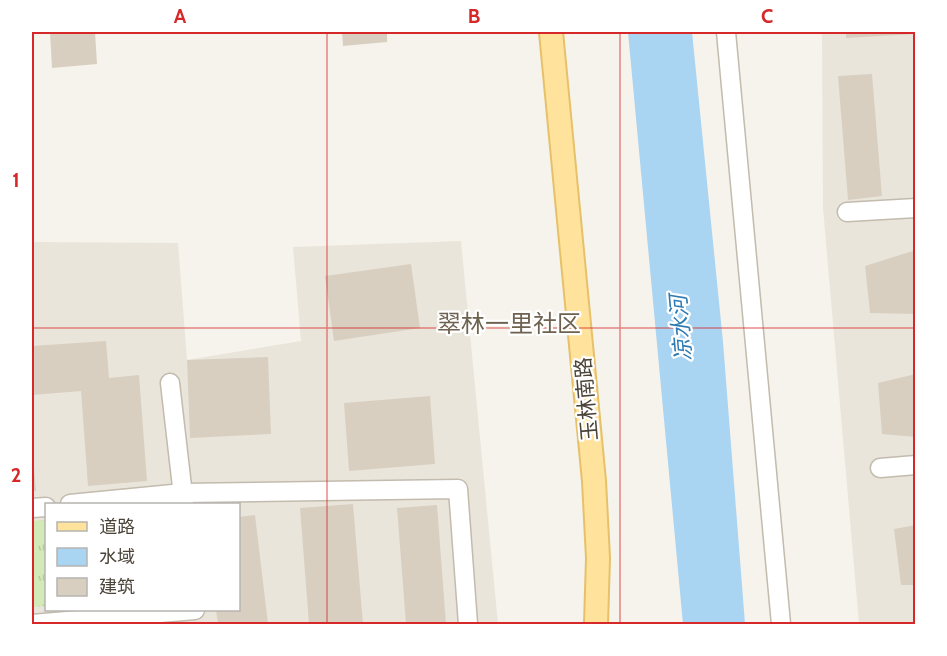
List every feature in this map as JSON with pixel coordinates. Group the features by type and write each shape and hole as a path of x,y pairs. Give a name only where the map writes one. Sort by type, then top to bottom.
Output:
{"main road":[{"name":"玉林南路","path":"551,32 594,480 598,558 596,624"}],"street":[{"path":"726,32 781,624"},
{"path":"847,212 915,208"},
{"path":"170,383 183,499"},
{"path":"880,468 915,465"},
{"path":"93,503 458,489 468,624"},
{"path":"32,624 174,611"}],"shaded area":[{"path":"915,32 915,624 859,624 823,208 822,33"},
{"path":"461,241 498,624 32,624 32,242 178,243 187,360 301,341 293,247"}],"green space":[{"path":"45,520 45,606 32,607 32,521"}],"water":[{"name":"凉水河","path":"628,32 692,32 723,342 745,624 683,624"}],"building":[{"path":"50,32 95,32 97,64 52,68"},
{"path":"342,32 387,32 387,42 343,46"},
{"path":"846,32 916,32 916,34 846,38"},
{"path":"872,74 882,196 848,200 838,76"},
{"path":"916,250 916,314 870,313 865,266"},
{"path":"411,264 420,328 334,341 325,276"},
{"path":"106,341 109,378 139,375 147,481 88,486 81,391 32,395 32,346"},
{"path":"268,357 271,434 190,438 187,360"},
{"path":"916,374 916,437 882,434 878,383"},
{"path":"430,396 435,464 349,471 344,403"},
{"path":"32,445 36,491 32,491"},
{"path":"353,504 363,624 309,624 300,508"},
{"path":"437,505 446,624 406,624 397,508"},
{"path":"255,515 268,624 218,624 216,611 240,611 240,517"},
{"path":"916,525 916,585 901,585 894,529"}],"district":[{"name":"翠林一里社区","path":"509,323"}]}
